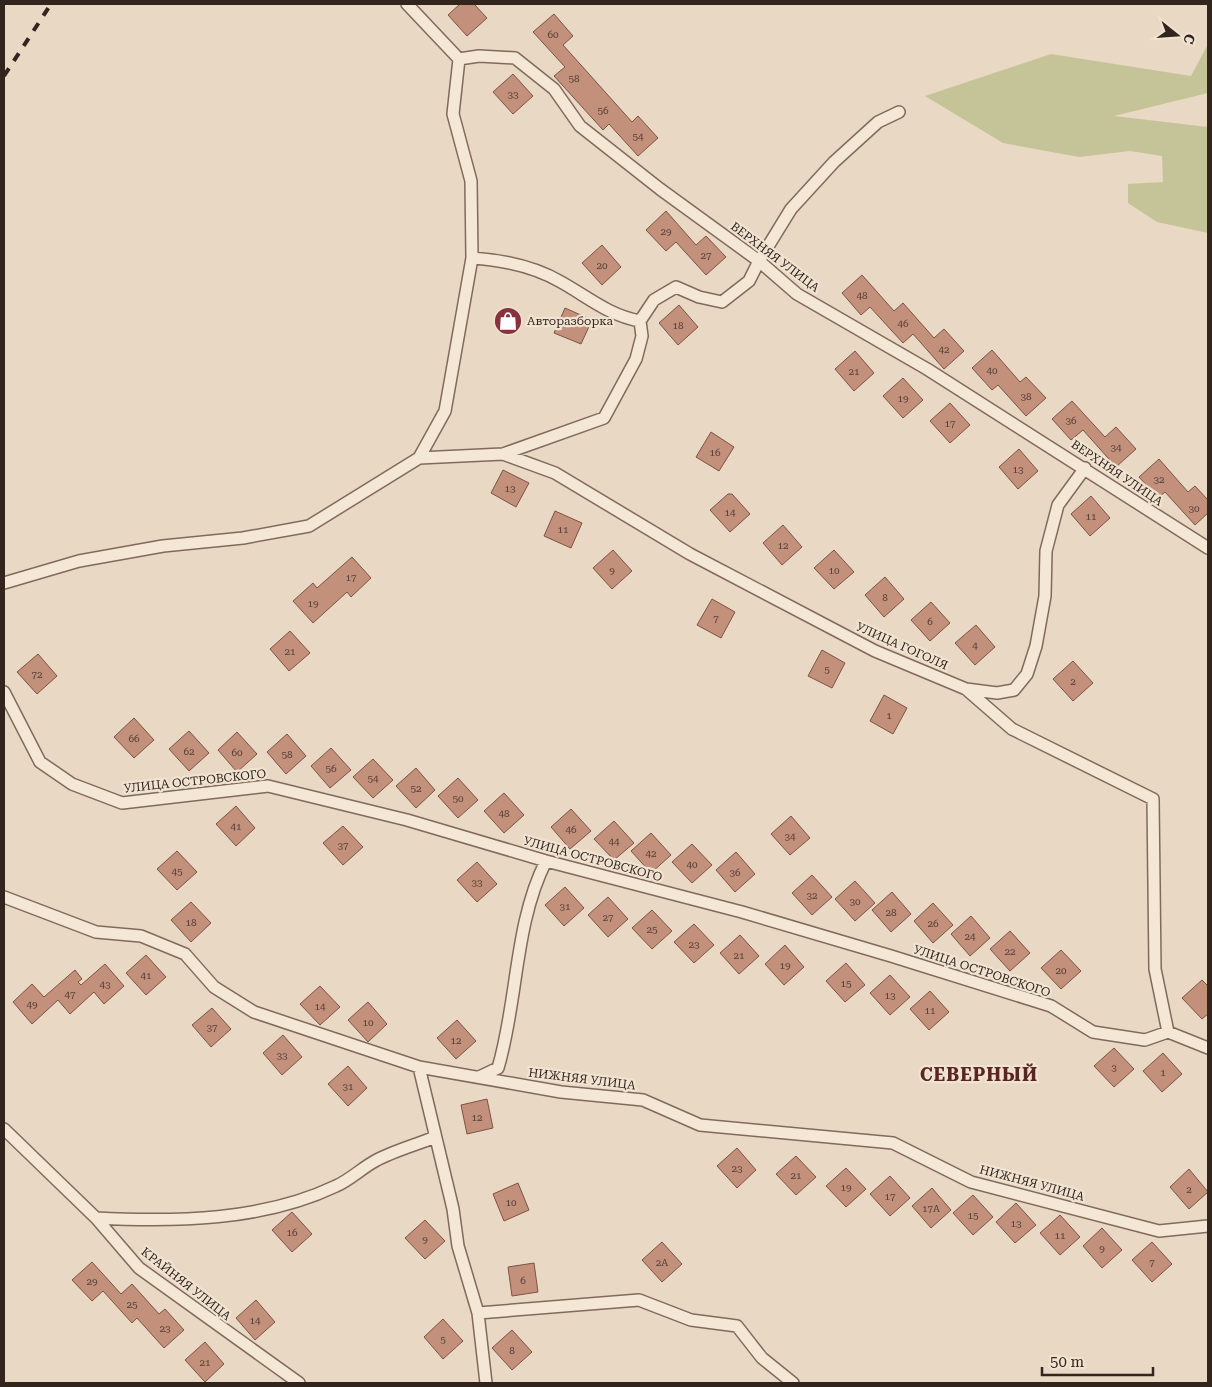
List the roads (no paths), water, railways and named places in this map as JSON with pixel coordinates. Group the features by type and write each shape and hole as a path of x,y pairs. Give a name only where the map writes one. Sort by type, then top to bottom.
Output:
{"street":[{"path":"4,583 88,560 163,546 243,538 309,526 419,458 445,411 472,258 471,181 453,114 459,59 406,4"},
{"name":"ВЕРХНЯЯ УЛИЦА","path":"459,59 479,56 515,58 554,89 580,126 660,189 759,261 797,294 927,369 1208,548"},
{"path":"503,454 604,418 636,359 642,336 640,322 654,300 676,287 699,297 722,302 749,281 791,209 834,162 878,122 899,112"},
{"path":"472,258 494,259 532,270 561,282 621,318 640,322"},
{"name":"УЛИЦА ГОГОЛЯ","path":"419,458 503,454 555,473 690,554 875,651 966,689 1012,729 1153,799 1155,969 1168,1032"},
{"path":"966,689 997,693 1014,690 1027,674 1036,646 1044,604 1046,551 1058,505 1085,468"},
{"name":"УЛИЦА ОСТРОВСКОГО","path":"4,692 40,762 72,784 122,803 268,786 407,820 546,861 742,912 901,959 1051,1006 1093,1032 1145,1040 1168,1032"},
{"path":"479,1078 498,1068 507,1038 510,1003 521,945 538,876 546,861"},
{"name":"НИЖНЯЯ УЛИЦА","path":"4,897 96,932 141,936 185,954 214,987 254,1012 419,1067 561,1092 643,1100 700,1125 893,1143 971,1182 1159,1231 1208,1226"},
{"path":"1168,1032 1208,1048"},
{"path":"419,1067 452,1209 458,1246 478,1313 486,1383"},
{"name":"КРАЙНЯЯ УЛИЦА","path":"4,1129 96,1218 139,1268 299,1383"},
{"path":"96,1218 146,1220 210,1218 283,1205 337,1186 376,1160 436,1137"},
{"path":"478,1313 639,1300 691,1320 737,1326 762,1358 793,1383"}],"railway":[{"path":"4,76 51,4"}],"place":[{"name":"Авторазборка","path":"508,321"}],"district":[{"name":"СЕВЕРНЫЙ","path":"979,1075"}]}
